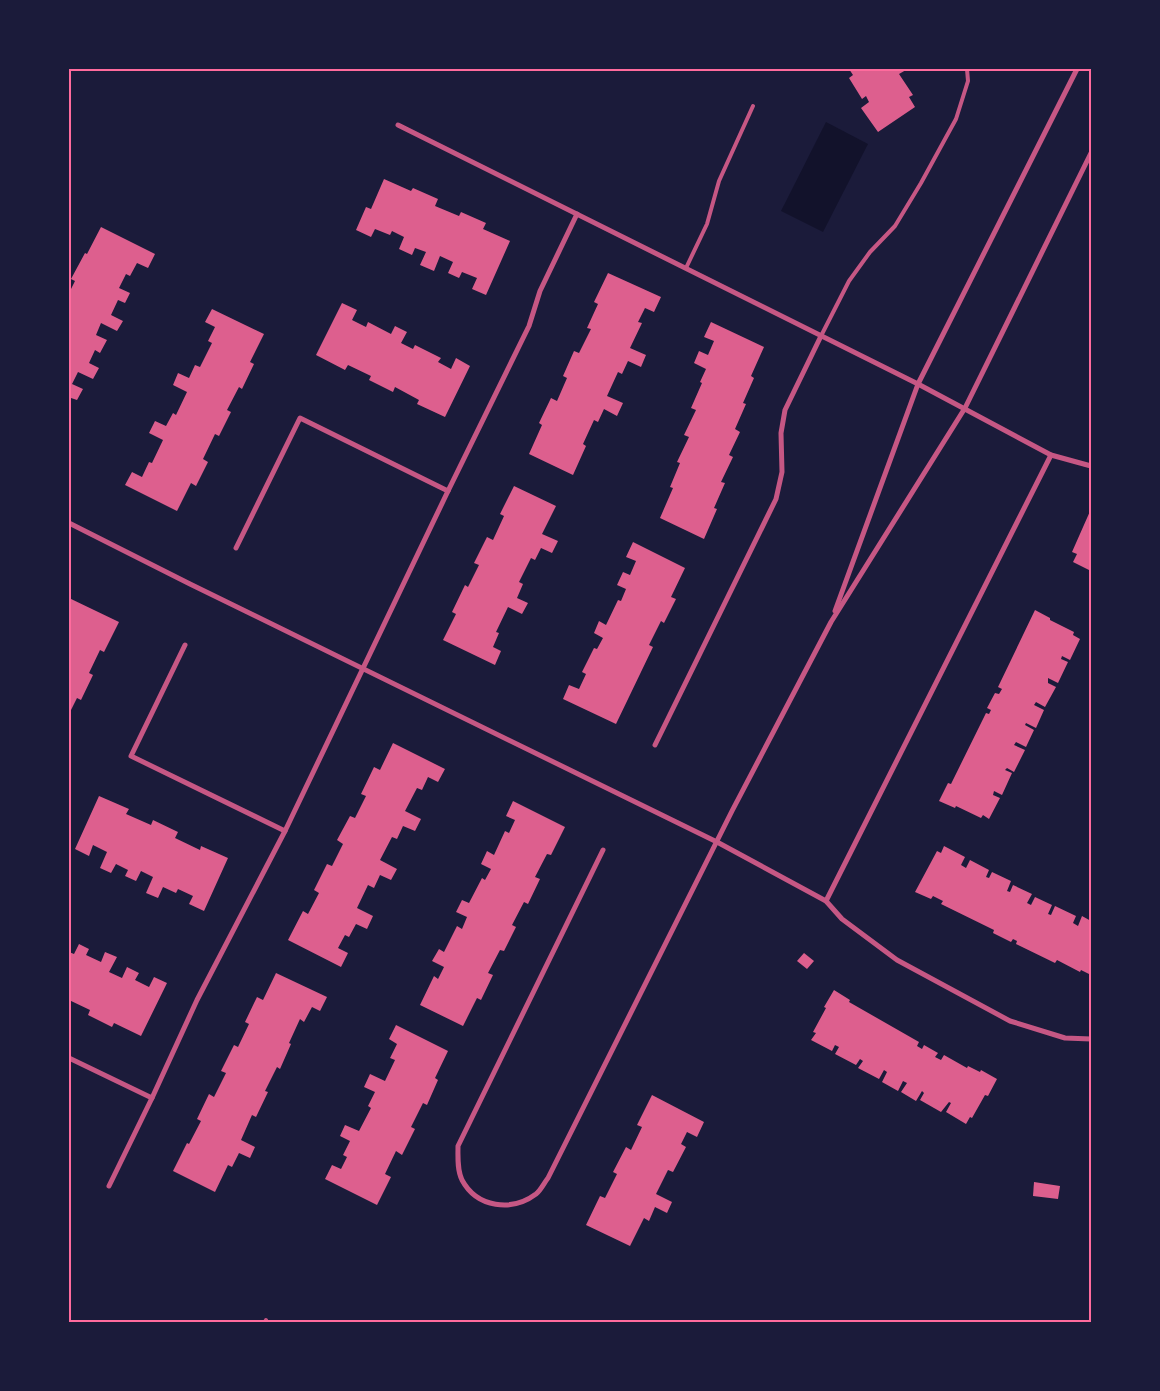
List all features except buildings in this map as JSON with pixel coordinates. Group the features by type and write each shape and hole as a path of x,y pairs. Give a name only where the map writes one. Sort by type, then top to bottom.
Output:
{"street":[{"path":"831,622 918,384 1076,69"},
{"path":"398,125 918,384 1051,455 1091,466"},
{"path":"603,850 458,1146 457,1163 462,1180 472,1193 489,1203 506,1206 524,1202 538,1192 548,1178 717,842 831,622 965,408 1091,152"},
{"path":"109,1186 197,1000 285,831 448,491 530,326 540,291 577,214"},
{"path":"655,745 776,499 782,472 780,433 785,410 821,336"},
{"path":"236,548 300,418 448,491"},
{"path":"826,901 1051,455"},
{"path":"69,523 717,842 826,901 842,919 877,947 902,963 979,1005 1014,1022 1057,1036 1091,1039"},
{"path":"185,645 132,756 285,831"},
{"path":"69,1058 152,1098"}],"lane":[{"path":"821,336 849,281 870,252 895,226 956,119 968,81 967,69"},
{"path":"686,268 707,224 720,181 753,106"}],"shaded area":[{"path":"826,122 868,144 823,232 781,211"}]}
